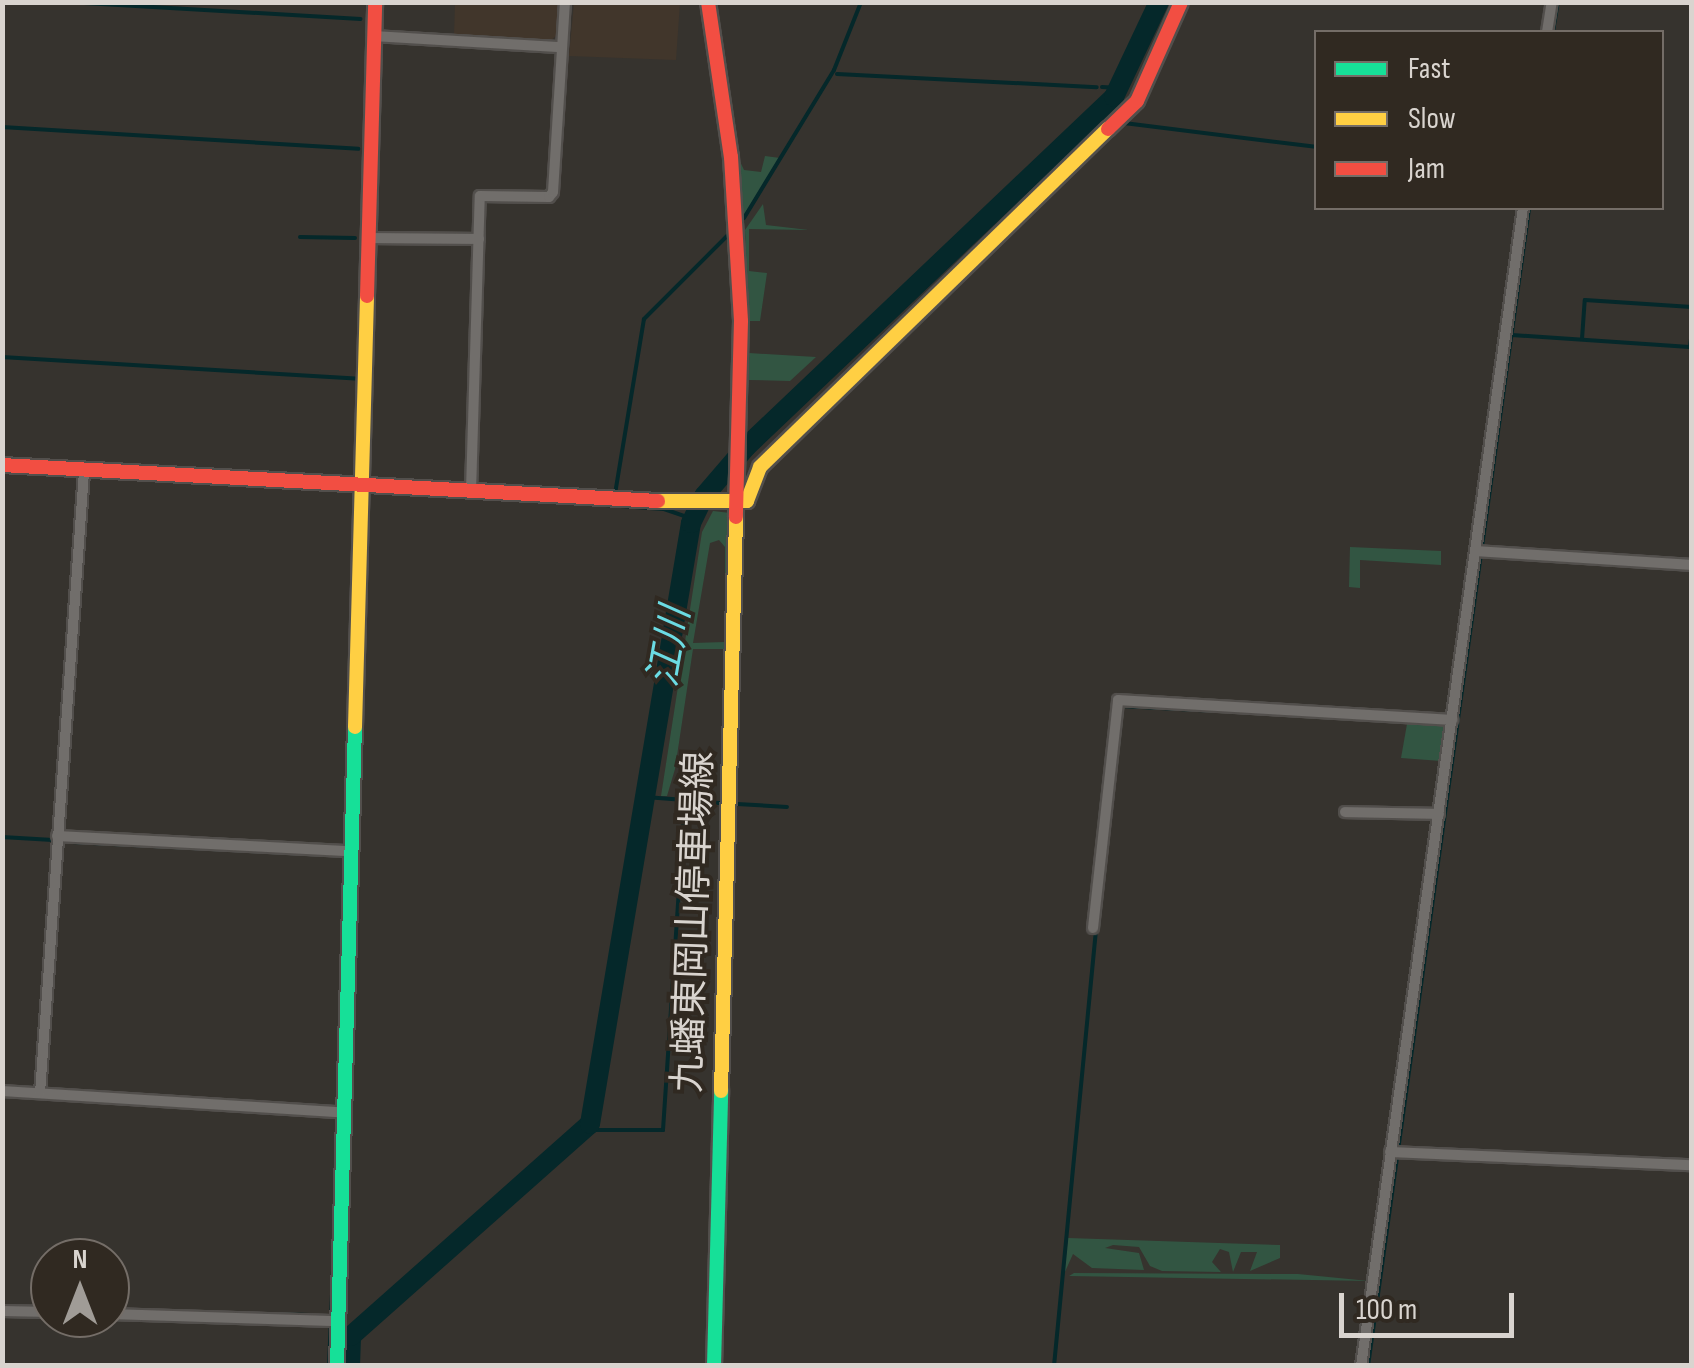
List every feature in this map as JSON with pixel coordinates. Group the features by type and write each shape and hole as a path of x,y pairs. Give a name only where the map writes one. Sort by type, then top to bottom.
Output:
{"street":[{"path":"337,1366 332,1321 344,1112 358,486 370,238 375,2"},
{"path":"468,491 480,196 549,197 552,192 565,2"},
{"name":"九蟠東岡山停車場線","path":"708,2 735,197 740,430 714,1366"},
{"path":"2,465 715,506 738,498 747,501 768,458 1137,101 1181,2"},
{"path":"1547,30 1552,2"},
{"path":"374,36 561,47"},
{"path":"1361,1366 1395,1153 1452,720 1480,552 1523,210"},
{"path":"370,238 477,239"},
{"path":"40,1092 84,471"},
{"path":"1480,552 1692,565"},
{"path":"1093,928 1118,700 1452,720"},
{"path":"1345,812 1439,814"},
{"path":"59,838 350,851"},
{"path":"2,1092 344,1112"},
{"path":"1395,1153 1692,1166"},
{"path":"2,1311 30,1312"},
{"path":"130,1315 332,1321"}],"shaded area":[{"path":"455,3 560,3 557,35 550,41 454,35"},
{"path":"574,3 680,3 676,60 569,56"}],"green space":[{"path":"737,155 744,170 761,172 765,156 780,158 743,216"},
{"path":"763,204 766,225 809,230 749,229 749,271 767,273 760,321 748,321 745,230"},
{"path":"749,353 816,357 790,381 749,380"},
{"path":"713,511 730,513 728,649 693,649 675,769 667,796 661,796 702,532","holes":["719,540 725,547 725,642 693,643 710,543"]},
{"path":"1350,547 1441,551 1441,565 1360,560 1360,588 1349,587"},
{"path":"1407,724 1447,726 1441,761 1401,758"},
{"path":"1068,1238 1280,1245 1280,1258 1250,1271 1257,1252 1241,1252 1233,1272 1229,1252 1220,1249 1212,1262 1221,1272 1162,1271 1150,1266 1139,1247 1113,1245 1105,1248 1139,1253 1144,1270 1092,1268 1073,1254 1064,1274"},
{"path":"1298,1274 1369,1281 1069,1276"}],"waterway":[{"path":"67,2 361,19"},
{"path":"744,218 834,70 861,2"},
{"name":"江川","path":"350,1366 351,1336 590,1124 691,523 704,496 746,447 1114,97 1159,2"},
{"path":"1553,30 1558,2"},
{"path":"837,74 1097,87"},
{"path":"1102,87 1120,88"},
{"path":"1091,119 1110,121"},
{"path":"1124,123 1314,147"},
{"path":"2,127 358,149"},
{"path":"1368,1366 1529,210"},
{"path":"615,494 644,319 731,232"},
{"path":"300,237 355,238"},
{"path":"1582,339 1585,300 1692,307"},
{"path":"1512,335 1690,347 1692,331"},
{"path":"2,357 359,379"},
{"path":"562,502 664,509 693,519"},
{"path":"1122,706 1217,711"},
{"path":"583,1130 663,1130 685,800 645,797"},
{"path":"685,800 722,803"},
{"path":"737,804 787,807"},
{"path":"2,837 53,840"},
{"path":"73,842 347,856"},
{"path":"1054,1366 1096,931"},
{"path":"329,1366 333,1272"},
{"path":"260,1314 311,1315"}],"traffic: fast":[{"path":"337,1366 355,727"},
{"path":"714,1366 721,1091"}],"traffic: slow":[{"path":"658,501 747,501 760,467 1108,129"},
{"path":"355,727 367,296"},
{"path":"721,1091 736,517"}],"traffic: jam":[{"path":"367,296 375,2"},
{"path":"708,2 731,157 741,321 736,517"},
{"path":"1108,129 1137,101 1181,2"},
{"path":"2,465 658,501"}]}
